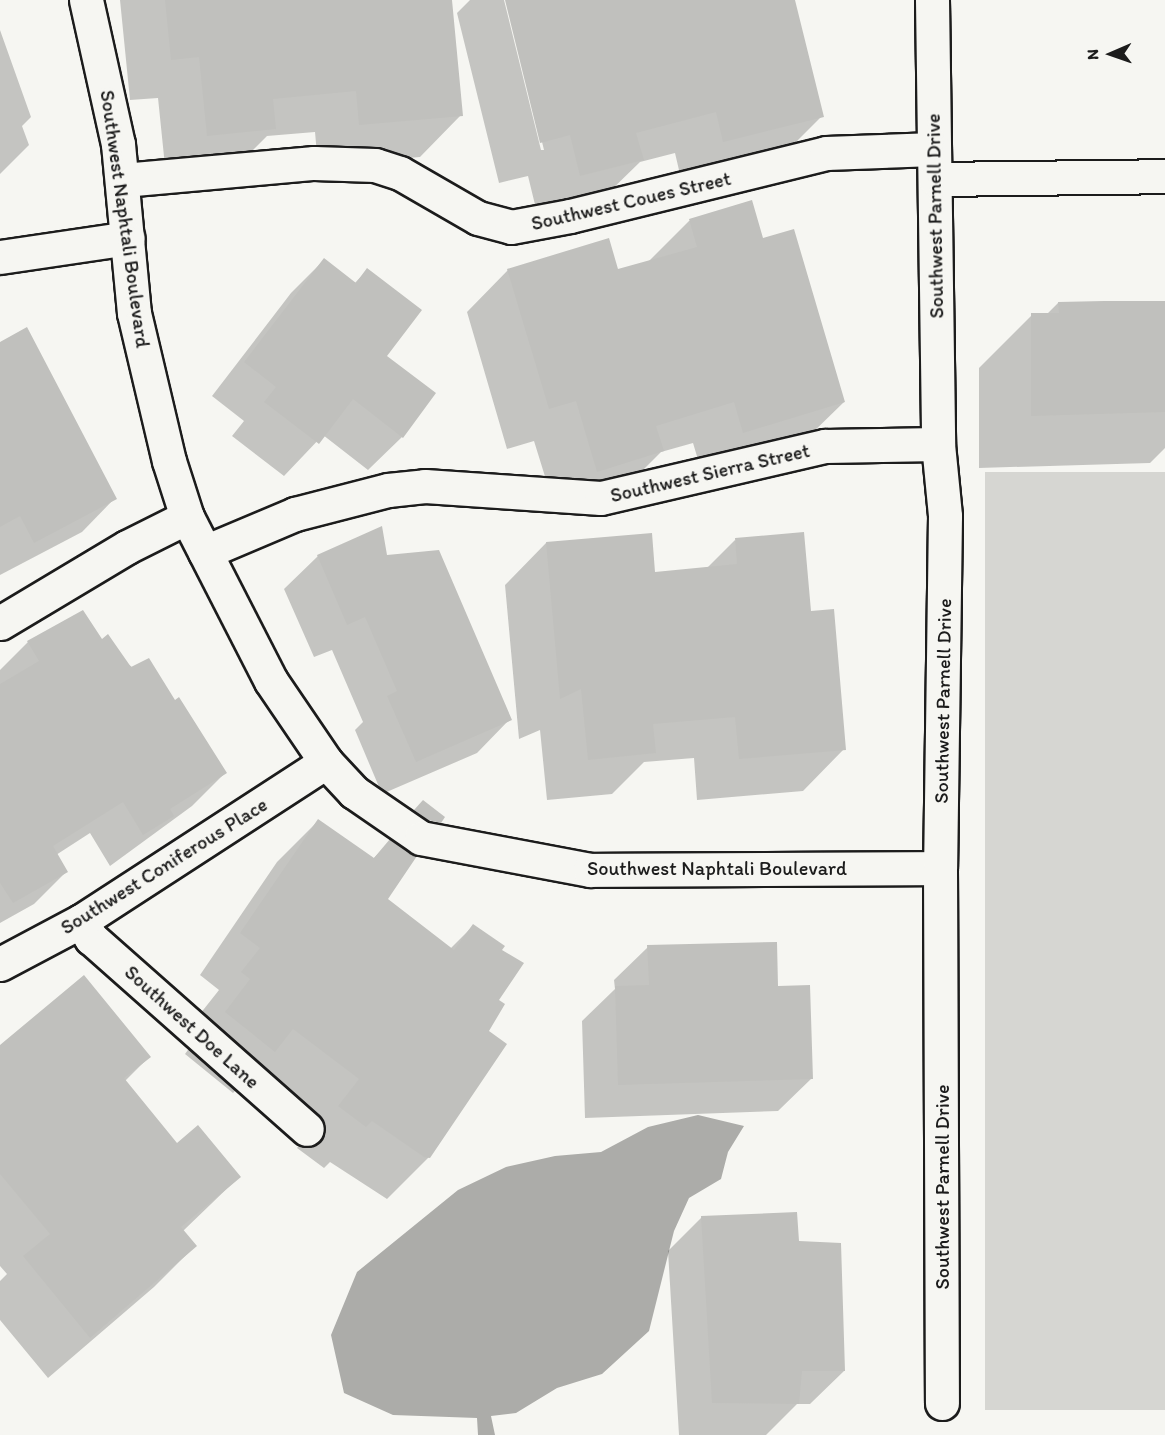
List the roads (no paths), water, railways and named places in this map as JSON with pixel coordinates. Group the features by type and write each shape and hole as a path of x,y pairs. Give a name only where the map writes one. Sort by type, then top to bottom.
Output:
{"street":[{"name":"Southwest Naphtali Boulevard","path":"86,0 123,180 134,313 169,461 187,517 271,681 326,762 354,792 421,837 590,870 940,868"},
{"name":"Southwest Parnell Drive","path":"932,0 938,444 945,516 940,868 942,1403"},
{"name":"Southwest Coues Street","path":"123,180 314,163 375,165 400,173 478,218 512,227 570,216 826,153 935,164 1165,176"},
{"path":"0,257 128,238"},
{"name":"Southwest Sierra Street","path":"205,552 295,514 388,490 425,486 601,498 825,446 938,444"},
{"path":"0,623 127,547 187,517"},
{"name":"Southwest Coniferous Place","path":"0,964 81,921 326,762"},
{"name":"Southwest Doe Lane","path":"81,921 92,938 307,1129"}]}
